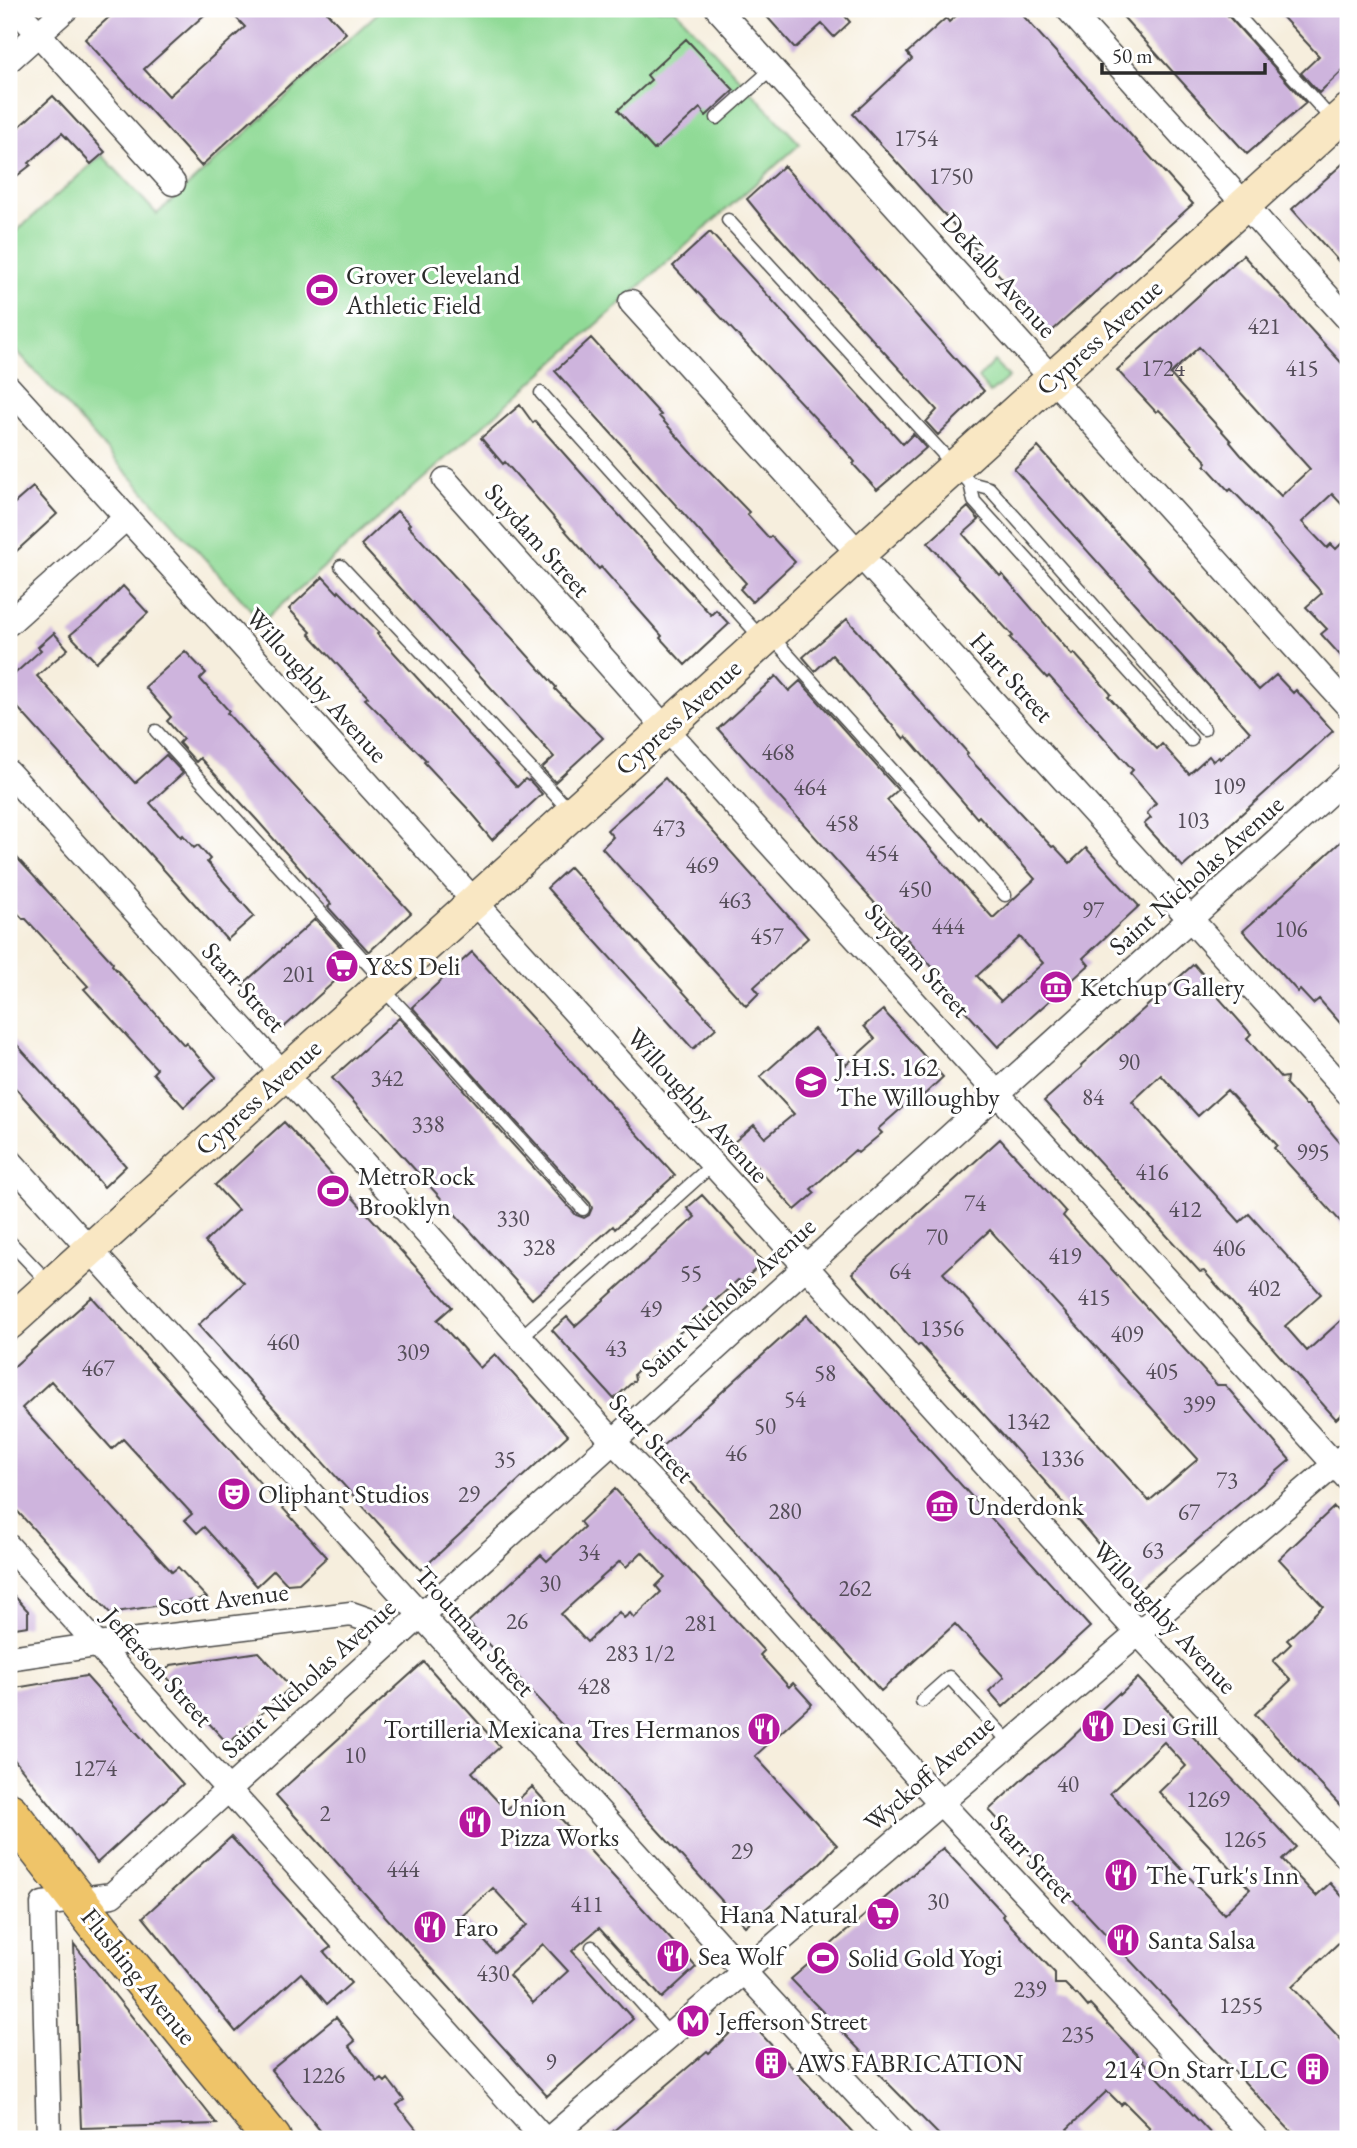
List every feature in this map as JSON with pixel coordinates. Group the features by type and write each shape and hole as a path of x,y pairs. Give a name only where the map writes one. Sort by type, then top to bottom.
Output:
{"main road":[{"name":"Cypress Avenue","path":"9,1322 766,637 860,554 963,475 1053,379 1342,117"},
{"name":"Flushing Avenue","path":"9,1812 269,2138"}],"street":[{"path":"16,9 173,183"},
{"path":"9,61 66,9"},
{"name":"DeKalb Avenue","path":"718,9 1348,706"},
{"path":"1068,9 1348,318"},
{"name":"Hart Street","path":"631,302 1348,1093"},
{"name":"Willoughby Avenue","path":"9,388 1138,1633 1348,1858"},
{"name":"Suydam Street","path":"445,480 998,1093 1344,1465"},
{"path":"9,623 126,518"},
{"name":"Starr Street","path":"9,773 613,1441 699,1531 940,1802 1256,2139"},
{"name":"Saint Nicholas Avenue","path":"49,2139 43,1904 112,1895 1348,776"},
{"name":"Troutman Street","path":"9,1161 744,1972 899,2139"},
{"name":"Wyckoff Avenue","path":"547,2139 1138,1633 1344,1465"},
{"name":"Jefferson Street","path":"9,1547 547,2139"},
{"name":"Scott Avenue","path":"9,1658 351,1614 374,1622 391,1643"}],"lane":[{"path":"1232,9 1342,117"},
{"path":"717,118 772,69"},
{"path":"728,220 963,475 974,501 1191,740"},
{"path":"541,393 1005,895"},
{"path":"963,475 989,488 1204,729"},
{"path":"341,566 572,813"},
{"path":"156,731 583,1209"},
{"path":"521,1337 712,1165"},
{"path":"9,1241 50,1285"},
{"path":"922,1701 949,1677 1010,1743"},
{"path":"592,1947 670,2035"}],"green space":[{"name":"Grover Cleveland Athletic Field","path":"382,9 675,9 800,144 262,622 9,342 9,238 102,155 157,214"},
{"path":"994,361 1009,377 990,393 978,378"}],"building":[{"path":"118,9 211,9 144,69 169,96 245,27 228,9 324,9 346,33 201,166 85,39"},
{"path":"760,9 839,9 850,22 834,37 822,24 795,48"},
{"path":"964,9 1017,9 1193,204 1051,332 853,114 912,59 907,53 946,18 949,22"},
{"path":"1116,9 1222,9 1306,103 1247,154"},
{"path":"1275,9 1348,9 1348,65 1319,93 1301,73 1319,56"},
{"path":"686,39 734,90 706,116 700,108 654,150 618,110 651,80 647,75"},
{"path":"53,96 105,152 91,164 62,133 29,163 31,165 9,182 9,136"},
{"path":"1348,159 1348,272 1292,209"},
{"path":"784,166 984,391 938,435 926,422 937,410 747,199"},
{"path":"710,232 903,444 913,434 926,448 877,490 853,464 855,462 845,450 673,266"},
{"path":"1243,255 1348,370 1348,511 1332,494 1302,522 1327,548 1331,544 1336,549 1348,537 1348,664 1321,634 1327,629 1306,607 1322,593 1256,515 1205,465 1207,462 1171,422 1159,410 1156,412 1117,370","holes":["1199,347 1310,469 1281,496 1170,374"]},
{"path":"591,338 692,453 749,512 747,514 795,562 752,602 740,589 746,583 555,371"},
{"path":"520,405 533,423 535,421 711,615 716,610 729,624 685,665 601,567 599,569 481,438"},
{"path":"1038,447 1259,690 1276,675 1293,693 1296,690 1333,731 1183,867 1144,824 1151,818 1147,813 1156,803 1130,773 1133,770 1049,676 1047,678 1010,638 1013,636 928,543 968,507 979,520 963,534 1000,576 1002,574 1072,655 1074,653 1111,694 1108,696 1157,749 1162,744 1189,774 1209,756 1213,761 1219,757 1220,759 1250,732 1014,469"},
{"path":"33,487 57,514 9,558 9,508"},
{"path":"397,511 555,689 603,738 555,782 542,768 554,757 361,545"},
{"path":"323,577 379,632 377,634 517,787 525,779 529,780 542,794 492,840 470,811 424,762 426,760 365,699 368,697 289,609"},
{"path":"123,586 148,613 96,662 70,635 98,612"},
{"path":"847,619 968,753 966,755 1052,847 1070,863 1086,848 1139,906 1083,958 1089,965 998,1047 931,973 935,970 718,729 776,676 789,691 800,681 898,790 887,800 993,918 1035,879 979,816 977,818 906,736 904,739 832,655 815,671 803,657","holes":["1020,937 1043,963 1001,1001 977,976"]},
{"path":"54,633 68,649 37,676 135,783 166,755 183,773 150,803 181,837 183,835 194,848 198,845 210,859 207,862 254,916 227,940 10,699 9,701 9,679 41,650 38,647"},
{"path":"185,651 206,673 200,679 229,711 227,713 411,913 370,951 328,907 331,904 200,758 196,762 179,743 183,739 167,721 171,717 145,687"},
{"path":"665,778 808,938 754,987 759,993 746,1006 602,848 613,837 607,830"},
{"path":"1348,835 1348,1032 1319,999 1313,1004 1300,990 1298,992 1243,931"},
{"path":"9,849 184,1045 186,1043 216,1077 184,1107 153,1073 157,1069 84,989 88,986 9,904"},
{"path":"570,867 716,1028 693,1049 547,888"},
{"path":"315,919 355,963 282,1029 242,985"},
{"path":"472,952 675,1175 532,1299 332,1078 399,1018 576,1215 584,1218 589,1215 592,1208 590,1203 412,1007"},
{"path":"1194,964 1211,984 1210,988 1251,1034 1247,1038 1281,1078 1287,1077 1286,1084 1308,1105 1348,1152 1348,1230 1274,1148 1277,1145 1227,1090 1198,1116 1161,1075 1132,1102 1240,1222 1249,1214 1321,1294 1285,1326 1307,1351 1348,1314 1348,1408 1336,1419 1204,1271 1200,1272 1044,1101"},
{"path":"883,1010 943,1077 924,1095 921,1091 878,1129 882,1133 858,1153 855,1150 811,1189 815,1193 795,1210 734,1142 754,1125 765,1138 794,1114 760,1077 814,1029 846,1065 875,1039 864,1026"},
{"path":"9,1036 126,1166 104,1187 9,1081"},
{"path":"284,1122 452,1307 437,1320 480,1368 495,1354 568,1435 421,1570 198,1325 244,1283 205,1242 238,1210 215,1185"},
{"path":"1000,1139 1066,1212 1063,1216 1217,1385 1225,1385 1290,1460 1138,1591 1049,1486 852,1273","holes":["990,1230 1198,1459 1149,1501 943,1273"]},
{"path":"702,1195 763,1262 742,1282 738,1280 634,1374 635,1380 614,1399 552,1330 567,1317 575,1326 595,1308 695,1217 687,1208"},
{"path":"92,1297 327,1557 299,1583 287,1584 274,1570 257,1586 204,1527 197,1533 185,1520 192,1514 123,1439 112,1449 51,1381 22,1408 172,1572 178,1567 207,1598 110,1613 9,1502 9,1371"},
{"path":"807,1315 1090,1627 1003,1707 989,1691 1004,1677 955,1624 881,1691 660,1448"},
{"path":"615,1489 764,1651 760,1655 789,1687 793,1683 812,1704 755,1756 837,1845 820,1863 745,1926 468,1622 541,1555 547,1561 584,1527 580,1522","holes":["642,1552 665,1577 656,1586 661,1592 634,1618 630,1613 624,1618 619,1612 587,1642 561,1614 620,1561 626,1567"]},
{"path":"1334,1507 1348,1522 1348,1814 1255,1714 1291,1680 1273,1661 1291,1644 1287,1640 1323,1606 1279,1559"},
{"path":"9,1590 28,1611 28,1626 9,1629"},
{"path":"259,1652 291,1687 228,1744 163,1673 171,1665"},
{"path":"424,1662 500,1747 472,1772 490,1793 506,1810 532,1787 696,1967 662,1998 599,1928 572,1951 633,2019 547,2096 276,1795","holes":["493,1888 527,1925 495,1953 462,1916","543,1944 568,1971 533,2003 509,1975"]},
{"path":"86,1676 183,1784 97,1863 9,1753 9,1689"},
{"path":"1138,1678 1296,1847 1282,1860 1316,1896 1330,1883 1348,1903 1348,1934 1292,1987 1348,2047 1348,2139 1298,2139 989,1810 1119,1693 1120,1695","holes":["1164,1742 1186,1766 1159,1792 1250,1889 1224,1914 1110,1793"]},
{"path":"231,1837 331,1947 324,1952 351,1983 327,2004 301,1973 236,2032 143,1917"},
{"path":"943,1848 1055,1973 1055,1984 1065,1984 1088,2007 1090,2005 1216,2139 1138,2139 1150,2128 1124,2102 1121,2105 1107,2091 1067,2129 1076,2139 943,2139 876,2071 878,2069 791,1979"},
{"path":"74,1944 180,2077 217,2124 81,2128"},
{"path":"336,2017 355,2041 349,2046 378,2082 388,2079 404,2100 397,2105 424,2139 327,2139 271,2070"},
{"path":"746,2018 859,2139 604,2139 707,2051 709,2053"}],"place":[{"name":"Grover Cleveland Athletic Field","path":"322,290"},
{"name":"Y&S Deli","path":"342,966"},
{"name":"Ketchup Gallery","path":"1056,987"},
{"name":"J.H.S. 162 The Willoughby","path":"811,1082"},
{"name":"MetroRock Brooklyn","path":"333,1191"},
{"name":"Oliphant Studios","path":"234,1494"},
{"name":"Underdonk","path":"942,1506"},
{"name":"Desi Grill","path":"1098,1726"},
{"name":"Tortilleria Mexicana Tres Hermanos","path":"764,1729"},
{"name":"Union Pizza Works","path":"475,1822"},
{"name":"The Turk's Inn","path":"1121,1875"},
{"name":"Hana Natural","path":"883,1914"},
{"name":"Faro","path":"430,1927"},
{"name":"Santa Salsa","path":"1123,1940"},
{"name":"Sea Wolf","path":"673,1956"},
{"name":"Solid Gold Yogi","path":"823,1958"},
{"name":"Jefferson Street","path":"693,2021"},
{"name":"AWS FABRICATION","path":"771,2063"},
{"name":"214 On Starr LLC","path":"1313,2069"}]}
